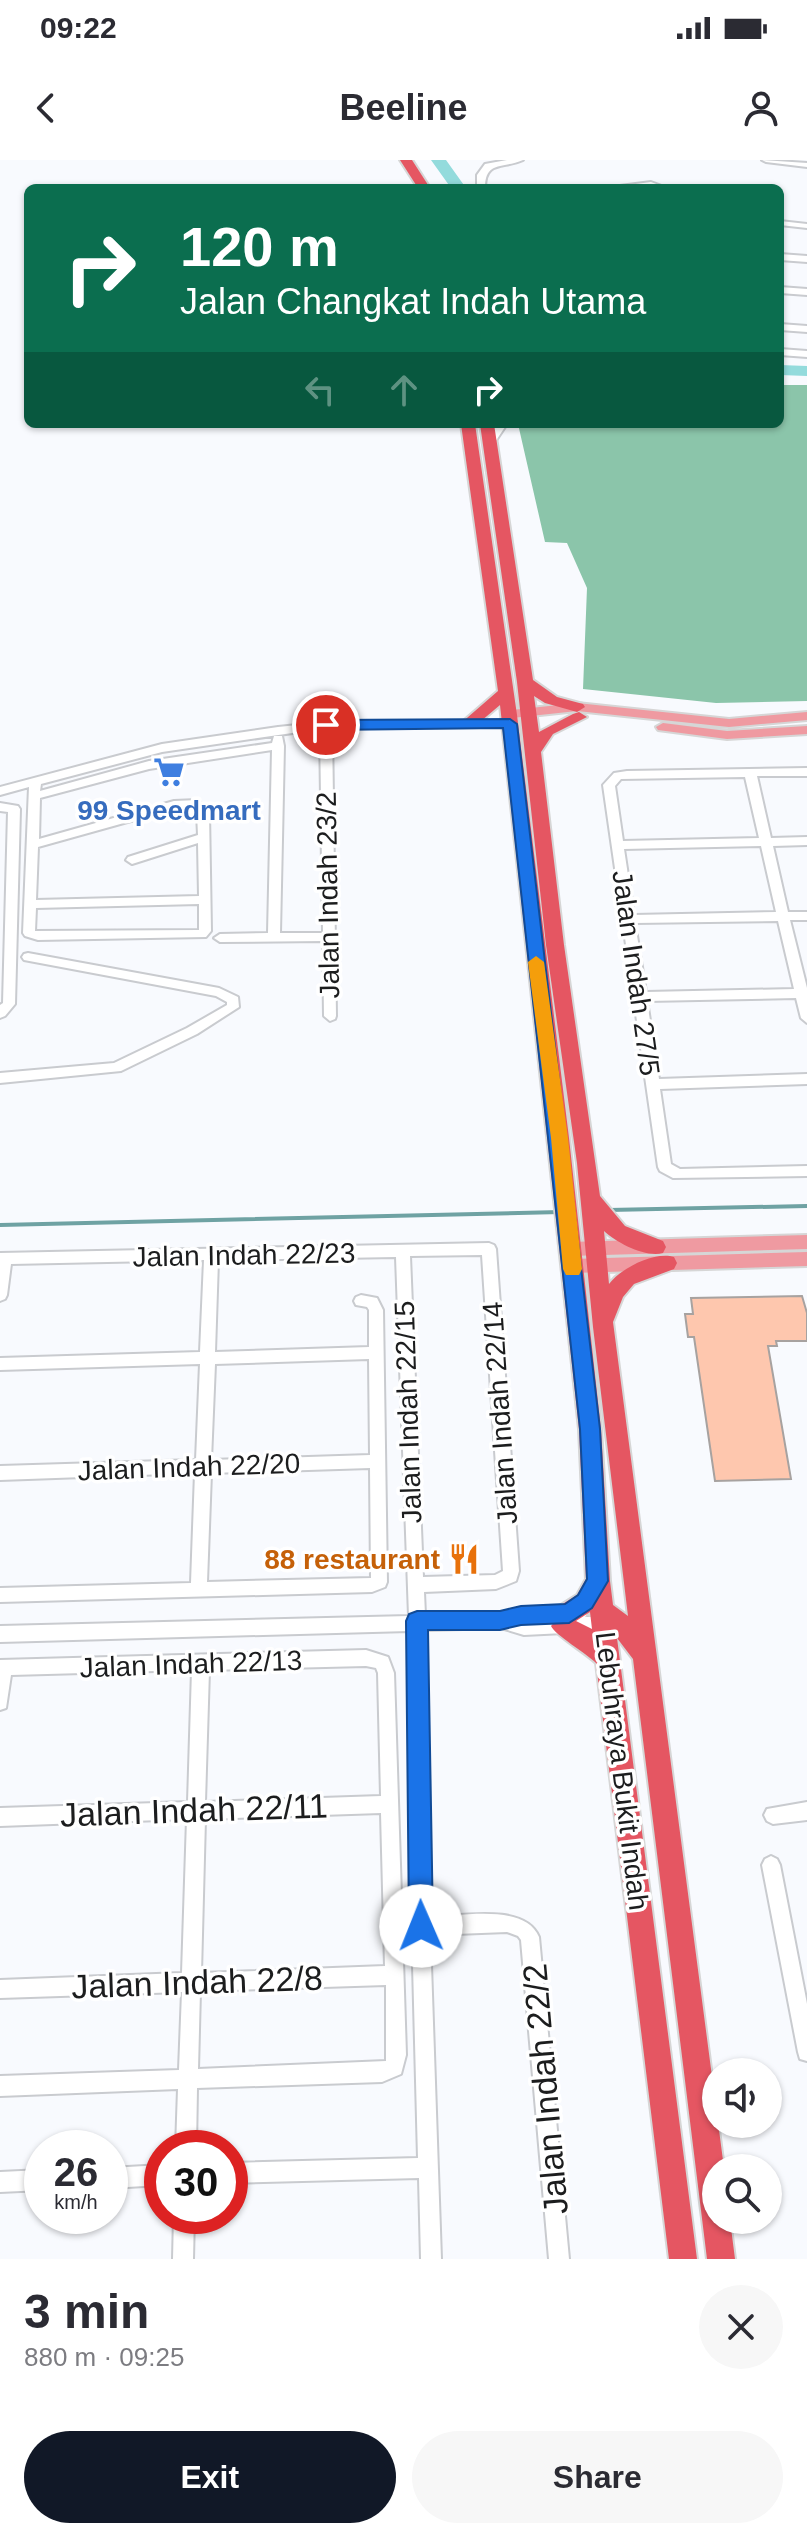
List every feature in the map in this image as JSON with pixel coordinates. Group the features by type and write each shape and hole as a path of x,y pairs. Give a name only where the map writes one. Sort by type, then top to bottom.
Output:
{"highway":[{"path":"391,160 406,184"},
{"path":"406,160 421,184"},
{"name":"Lebuhraya Bukit Indah","path":"469,428 506,692 520,718 532,754 590,1197 601,1227 596,1256 603,1327 708,2154"},
{"name":"Lebuhraya Bukit Indah","path":"488,428 525,682 520,718 534,946 565,1192 590,1429 598,1581 606,1618 608,1658 683,2259"},
{"path":"525,682 551,700 578,712"},
{"path":"468,724 506,692"},
{"path":"532,754 547,731 578,712"},
{"path":"601,1227 662,1255"},
{"path":"603,1327 610,1299 619,1284 662,1255"},
{"path":"598,1581 585,1602 566,1619 608,1658"},
{"path":"637,1586 624,1608 606,1618 646,1658"},
{"name":"Lebuhraya Bukit Indah","path":"718,2234 721,2259"}],"main road":[{"path":"578,712 727,735 807,730"},
{"path":"520,718 578,712 729,723 807,716"},
{"path":"662,1255 807,1242"},
{"path":"571,1258 662,1255 807,1259"}],"street":[{"path":"481,184 481,175 493,164 519,160"},
{"path":"766,160 807,165"},
{"path":"784,224 807,226"},
{"path":"784,257 807,259"},
{"path":"784,290 807,292"},
{"path":"784,327 807,329"},
{"path":"784,352 807,354"},
{"path":"784,359 807,362"},
{"path":"490,443 499,428"},
{"path":"0,791 162,748 278,730 326,725 468,724 520,718"},
{"name":"Jalan Indah 23/2","path":"326,725 326,937 330,1016"},
{"path":"274,938 278,730"},
{"path":"34,796 149,765 278,746"},
{"path":"807,772 750,773 804,993 807,1018"},
{"name":"Jalan Indah 27/5","path":"750,773 627,775 612,780 609,785 665,1167 678,1174 807,1171"},
{"path":"33,845 186,803 201,807 205,931 202,934 38,936 29,933 35,782"},
{"path":"0,807 14,809 6,899 5,970 9,1004 0,1013"},
{"path":"132,860 203,837"},
{"path":"618,845 807,841"},
{"path":"31,904 205,900"},
{"path":"628,919 807,916"},
{"path":"220,938 326,937"},
{"path":"0,1078 116,1068 233,1007 233,1000 219,992 28,957"},
{"path":"640,997 804,993"},
{"path":"652,1084 807,1079"},
{"name":"Jalan Indah 22/23","path":"2,1259 489,1249"},
{"name":"Jalan Indah 22/14","path":"415,1585 496,1582 510,1576 489,1249"},
{"name":"Jalan Indah 22/15","path":"403,1251 417,1621 421,1926 431,2259"},
{"path":"199,1589 211,1257"},
{"path":"0,1295 2,1259"},
{"path":"0,1595 372,1585 379,1582 376,1310 372,1302 361,1301"},
{"path":"0,1364 375,1353"},
{"name":"Jalan Indah 22/20","path":"0,1473 379,1461"},
{"path":"0,1634 417,1621 500,1621 524,1627 566,1619 606,1618"},
{"name":"Jalan Indah 22/13","path":"2,1668 201,1665 366,1658 382,1662 386,1673 388,1804"},
{"path":"186,2130 201,1665"},
{"path":"0,1702 2,1668"},
{"path":"0,2086 390,2070 397,2055 388,1804"},
{"name":"Jalan Indah 22/11","path":"0,1817 388,1804"},
{"path":"773,1815 807,1811"},
{"path":"771,1865 806,2044"},
{"name":"Jalan Indah 22/2","path":"421,1926 507,1923 524,1929 530,1937 559,2259"},
{"name":"Jalan Indah 22/8","path":"0,1989 394,1975"},
{"path":"248,2173 428,2168"},
{"path":"0,2182 24,2181"},
{"path":"183,2259 184,2234"}],"green space":[{"path":"784,385 807,385 807,701 716,703 583,689 587,588 567,543 545,542 519,428 784,428"}],"building":[{"path":"802,1296 807,1313 807,1341 776,1341 777,1346 768,1346 791,1479 715,1481 694,1337 688,1337 685,1314 693,1314 691,1298"}],"waterway":[{"path":"438,160 456,184"},
{"path":"784,370 807,371"},
{"path":"609,1210 807,1206"},
{"path":"0,1225 561,1212"}],"slow traffic":[{"path":"536,962 572,1269"}],"place":[{"name":"99 Speedmart","path":"169,772"},
{"name":"88 restaurant","path":"464,1559"}],"route":[{"path":"326,725 510,724 590,1429 598,1581 585,1602 569,1613 521,1615 500,1621 417,1621 421,1926"}]}
